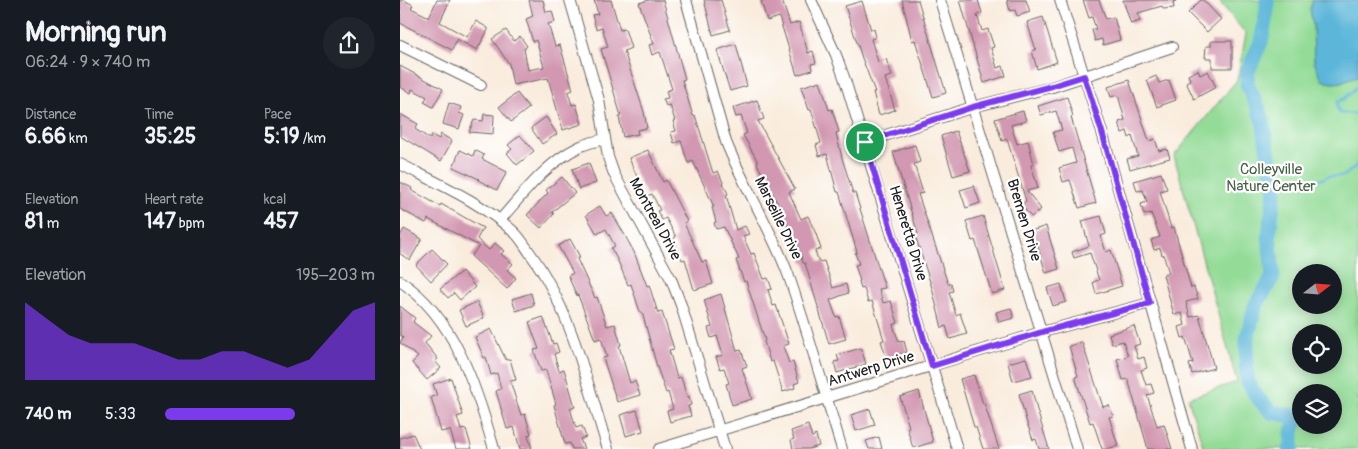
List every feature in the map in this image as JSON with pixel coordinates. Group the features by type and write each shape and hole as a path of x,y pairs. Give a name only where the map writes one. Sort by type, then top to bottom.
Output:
{"street":[{"name":"Montreal Drive","path":"570,0 598,100 608,157 614,174 660,258 678,296 725,449"},
{"name":"Marseille Drive","path":"686,0 726,142 735,165 767,225 788,273 842,449"},
{"name":"Heneretta Drive","path":"811,0 836,55 865,142 957,449"},
{"name":"Bremen Drive","path":"940,0 1077,449"},
{"path":"1060,0 1102,132 1192,449"},
{"path":"400,45 481,86"},
{"path":"865,142 973,107 1052,86 1172,47"},
{"path":"500,220 544,171 565,155 581,146 605,138"},
{"path":"400,164 475,203 516,233 545,273 564,316 608,449"},
{"path":"400,281 424,300 436,314 452,340 463,361 485,416 494,449"},
{"name":"Antwerp Drive","path":"659,449 1042,332 1150,303"}],"green space":[{"name":"Colleyville Nature Center","path":"1218,0 1358,0 1358,449 1204,449 1188,398 1237,382 1174,156 1237,80 1246,34"}],"water":[{"path":"1313,0 1358,0 1358,76 1336,83 1322,80 1314,62 1313,25 1310,9"}],"building":[{"path":"400,0 413,5 411,8 429,17 437,0 450,0 440,22 467,37 476,21 488,28 488,30 477,50 457,39 452,50 400,23"},
{"path":"529,0 543,0 546,12 552,11 555,22 548,24 555,46 560,45 573,90 568,92 572,105 576,104 582,124 563,130 548,78 513,85 509,64 492,39 506,30 514,41 520,36 527,46 524,49 528,70 544,67 536,40 533,42 526,19 533,16"},
{"path":"594,0 611,0 620,30 625,29 631,48 624,51 644,112 647,128 637,130 638,134 623,137 619,117 621,116 601,49 608,47 602,27 596,29 592,15 598,14"},
{"path":"649,0 663,0 685,79 682,80 713,173 718,171 728,194 726,195 736,230 745,226 749,234 743,236 751,254 754,253 764,279 768,278 772,289 768,290 773,306 776,305 789,344 783,346 789,363 793,362 799,382 794,384 795,388 783,392 773,361 770,362 746,281 744,282 736,260 739,259 724,227 716,229 712,207 714,207 693,161 688,163 681,141 674,143 671,132 676,131 673,121 675,121 670,105 666,106 663,99 668,98 666,91 672,89 660,52 652,55 649,45 654,44 639,3"},
{"path":"704,0 721,0 730,30 713,35"},
{"path":"782,0 790,25 799,22 808,53 813,51 816,63 811,64 812,70 797,75 779,17 767,21 761,1"},
{"path":"902,0 918,0 946,93 933,97 915,40 912,41"},
{"path":"960,0 978,0 982,13 977,15 982,31 988,29 994,47 991,48 997,68 1003,66 1006,76 984,83"},
{"path":"1007,0 1026,0 1030,12 1017,16 1015,10 1010,11"},
{"path":"1083,0 1099,0 1106,19 1114,17 1120,40 1103,45 1102,39 1095,41 1092,30 1096,29 1092,17 1089,18"},
{"path":"1123,0 1176,1 1173,2 1174,8 1163,9 1162,6 1138,13 1140,21 1131,24"},
{"path":"1201,0 1221,19 1207,32 1188,13"},
{"path":"862,1 871,30 874,29 876,37 871,39 878,62 886,59 892,76 885,78 895,110 879,115 873,92 875,92 845,6"},
{"path":"1043,17 1057,62 1037,69 1032,51 1036,50 1027,22"},
{"path":"1211,41 1232,41 1232,68 1212,68 1212,58 1205,58 1206,46 1211,46"},
{"path":"736,44 747,86 730,91 717,50"},
{"path":"400,66 443,89 433,107 424,102 427,97 412,89 411,93 400,87"},
{"path":"1198,70 1200,75 1208,71 1216,87 1194,99 1186,82 1190,80 1188,75"},
{"path":"1156,76 1159,83 1169,80 1176,100 1157,107 1147,80"},
{"path":"1129,80 1149,141 1155,139 1159,151 1167,149 1170,158 1130,169 1127,159 1138,156 1132,136 1129,138 1127,131 1122,133 1119,122 1125,120 1118,95 1111,97 1108,87"},
{"path":"820,81 829,110 832,109 839,132 836,133 842,158 885,288 879,289 883,303 891,301 898,323 893,325 899,342 904,341 907,352 887,359 881,341 884,340 872,301 868,302 864,288 861,289 855,265 859,264 855,253 857,252 839,192 837,192 827,154 819,156 816,145 821,143 811,109 809,110 801,87"},
{"path":"517,93 529,108 511,122 499,107"},
{"path":"1067,97 1096,203 1079,208 1070,180 1063,182 1059,168 1076,163 1072,148 1059,152 1053,132 1062,130 1056,111 1041,115 1038,106"},
{"path":"757,100 764,119 758,121 795,189 789,192 801,219 808,216 816,234 821,249 815,251 819,262 824,261 833,288 846,284 848,293 830,300 836,317 839,316 846,339 829,344 805,263 803,263 794,235 792,236 781,209 743,135 747,133 741,116 736,117 733,108"},
{"path":"449,103 461,107 459,113 464,115 459,129 443,124"},
{"path":"1023,111 1026,121 1011,125 1017,144 1028,141 1034,164 1031,165 1038,188 1027,191 1041,209 1031,217 1021,205 1026,201 1007,139 1002,141 995,119"},
{"path":"400,114 418,124 415,129 430,139 432,135 439,139 441,134 452,141 441,161 400,136"},
{"path":"484,114 494,115 493,134 469,132 474,120 483,121"},
{"path":"546,117 557,134 542,144 531,128"},
{"path":"956,131 970,171 953,176 941,136"},
{"path":"520,135 534,151 517,165 507,153 512,149 508,145"},
{"path":"915,145 920,162 914,164 923,193 918,194 948,284 951,283 953,291 949,292 956,315 960,313 967,334 950,339 946,326 942,328 932,288 915,235 918,234 893,152"},
{"path":"460,150 473,156 475,150 484,155 482,159 507,172 497,190 453,167"},
{"path":"648,150 663,182 666,180 687,221 684,223 702,262 706,261 713,284 694,290 685,259 682,260 673,239 676,237 666,218 662,220 657,211 660,210 652,194 647,196 638,179 629,158"},
{"path":"589,163 596,183 579,189 572,169"},
{"path":"1161,173 1167,189 1160,191 1171,228 1174,227 1191,288 1194,287 1198,299 1186,302 1190,317 1199,315 1214,368 1192,374 1189,364 1193,363 1185,337 1182,338 1179,327 1185,325 1182,313 1174,315 1163,275 1169,273 1160,248 1154,250 1151,240 1160,237 1151,213 1144,215 1141,204 1147,202 1143,190 1137,191 1134,181"},
{"path":"562,177 575,193 552,212 554,214 541,228 527,215 548,193 546,190"},
{"path":"400,182 412,188 411,190 440,206 441,204 483,228 477,239 489,250 495,243 504,251 501,254 513,264 507,270 516,278 507,289 471,256 479,246 428,219 426,223 400,209"},
{"path":"974,186 980,203 966,208 960,190"},
{"path":"600,206 606,216 612,213 634,252 647,286 649,285 658,313 662,312 674,349 669,350 677,378 681,377 687,397 689,396 691,405 688,406 691,416 670,422 667,411 673,409 657,367 642,312 640,312 631,284 628,285 611,248 615,246 606,229 597,234 586,215"},
{"path":"983,216 1005,290 992,294 975,240 972,241 966,221"},
{"path":"1101,216 1106,234 1101,236 1106,252 1111,250 1122,286 1096,294 1093,282 1099,280 1090,253 1074,258 1072,252 1089,246 1082,221"},
{"path":"1046,226 1059,269 1046,273 1031,231"},
{"path":"404,229 422,239 410,260 400,254 400,236"},
{"path":"570,239 580,257 577,259 595,298 597,297 607,326 615,324 621,345 619,346 630,383 635,381 640,395 617,402 603,358 607,357 601,338 595,340 578,295 568,276 573,273 558,246"},
{"path":"432,249 447,264 431,281 416,265"},
{"path":"462,271 475,287 460,300 454,293 448,298 440,289"},
{"path":"1061,284 1066,302 1053,306 1047,288"},
{"path":"531,293 534,305 516,311 512,299"},
{"path":"721,294 737,351 741,350 747,366 742,368 752,399 732,405 726,384 729,383 724,368 720,369 716,357 723,355 717,336 711,338 708,328 712,327 704,300"},
{"path":"477,302 484,318 466,326 459,310"},
{"path":"400,306 415,318 413,322 431,336 425,343 438,359 435,361 441,368 427,380 412,363 418,357 400,343 403,337 400,335"},
{"path":"1011,308 1014,318 999,322 996,312"},
{"path":"543,317 553,344 556,343 559,352 554,354 559,371 564,369 575,407 570,408 576,428 582,426 586,437 580,439 584,449 572,449 570,443 565,444 546,370 541,371 534,350 539,349 529,322"},
{"path":"1134,326 1140,344 1134,346 1138,359 1144,357 1147,368 1141,370 1146,385 1151,384 1154,393 1147,395 1157,426 1164,424 1172,449 1148,449 1128,379 1123,380 1117,359 1128,356 1123,341 1112,344 1109,334"},
{"path":"491,329 506,360 510,359 516,380 510,381 521,415 525,414 531,434 528,435 532,449 520,449 514,427 507,429 496,391 501,389 497,373 491,375 486,357 484,358 475,337"},
{"path":"1082,342 1103,407 1109,405 1113,416 1109,417 1118,446 1102,449 1093,422 1090,423 1075,377 1078,376 1069,346"},
{"path":"861,348 866,364 837,373 834,362 839,361 837,355"},
{"path":"1026,358 1032,376 1013,381 1008,363"},
{"path":"974,375 999,449 983,449 976,427 974,427 960,379"},
{"path":"451,378 463,415 457,417 461,430 466,429 472,449 456,449 450,430 441,432 431,397 437,396 433,384"},
{"path":"1032,390 1049,449 1039,449 1036,439 1033,440 1026,420 1019,394"},
{"path":"919,391 933,442 913,448 900,397"},
{"path":"870,409 875,425 856,431 851,415"},
{"path":"637,410 643,431 626,436 620,415"},
{"path":"808,425 812,437 816,435 819,446 809,449 793,449 791,440 794,439 791,431"},
{"path":"413,434 420,449 400,449 400,438"},
{"path":"879,437 882,449 869,449 866,441"}],"waterway":[{"path":"1267,0 1261,42 1248,71 1247,84 1263,121 1271,170 1276,182 1269,235 1273,277 1255,306 1247,339 1246,365 1248,382 1257,397 1271,412 1293,416 1295,422 1292,433 1292,447 1290,449"},
{"path":"1358,86 1344,99 1338,101 1337,107 1340,113 1358,114"},
{"path":"1276,182 1295,179 1320,180 1328,176 1344,176 1358,162"}],"route":[{"path":"1084,76 1102,132 1150,303 1042,332 932,366 865,142 973,107 1084,76"}]}
